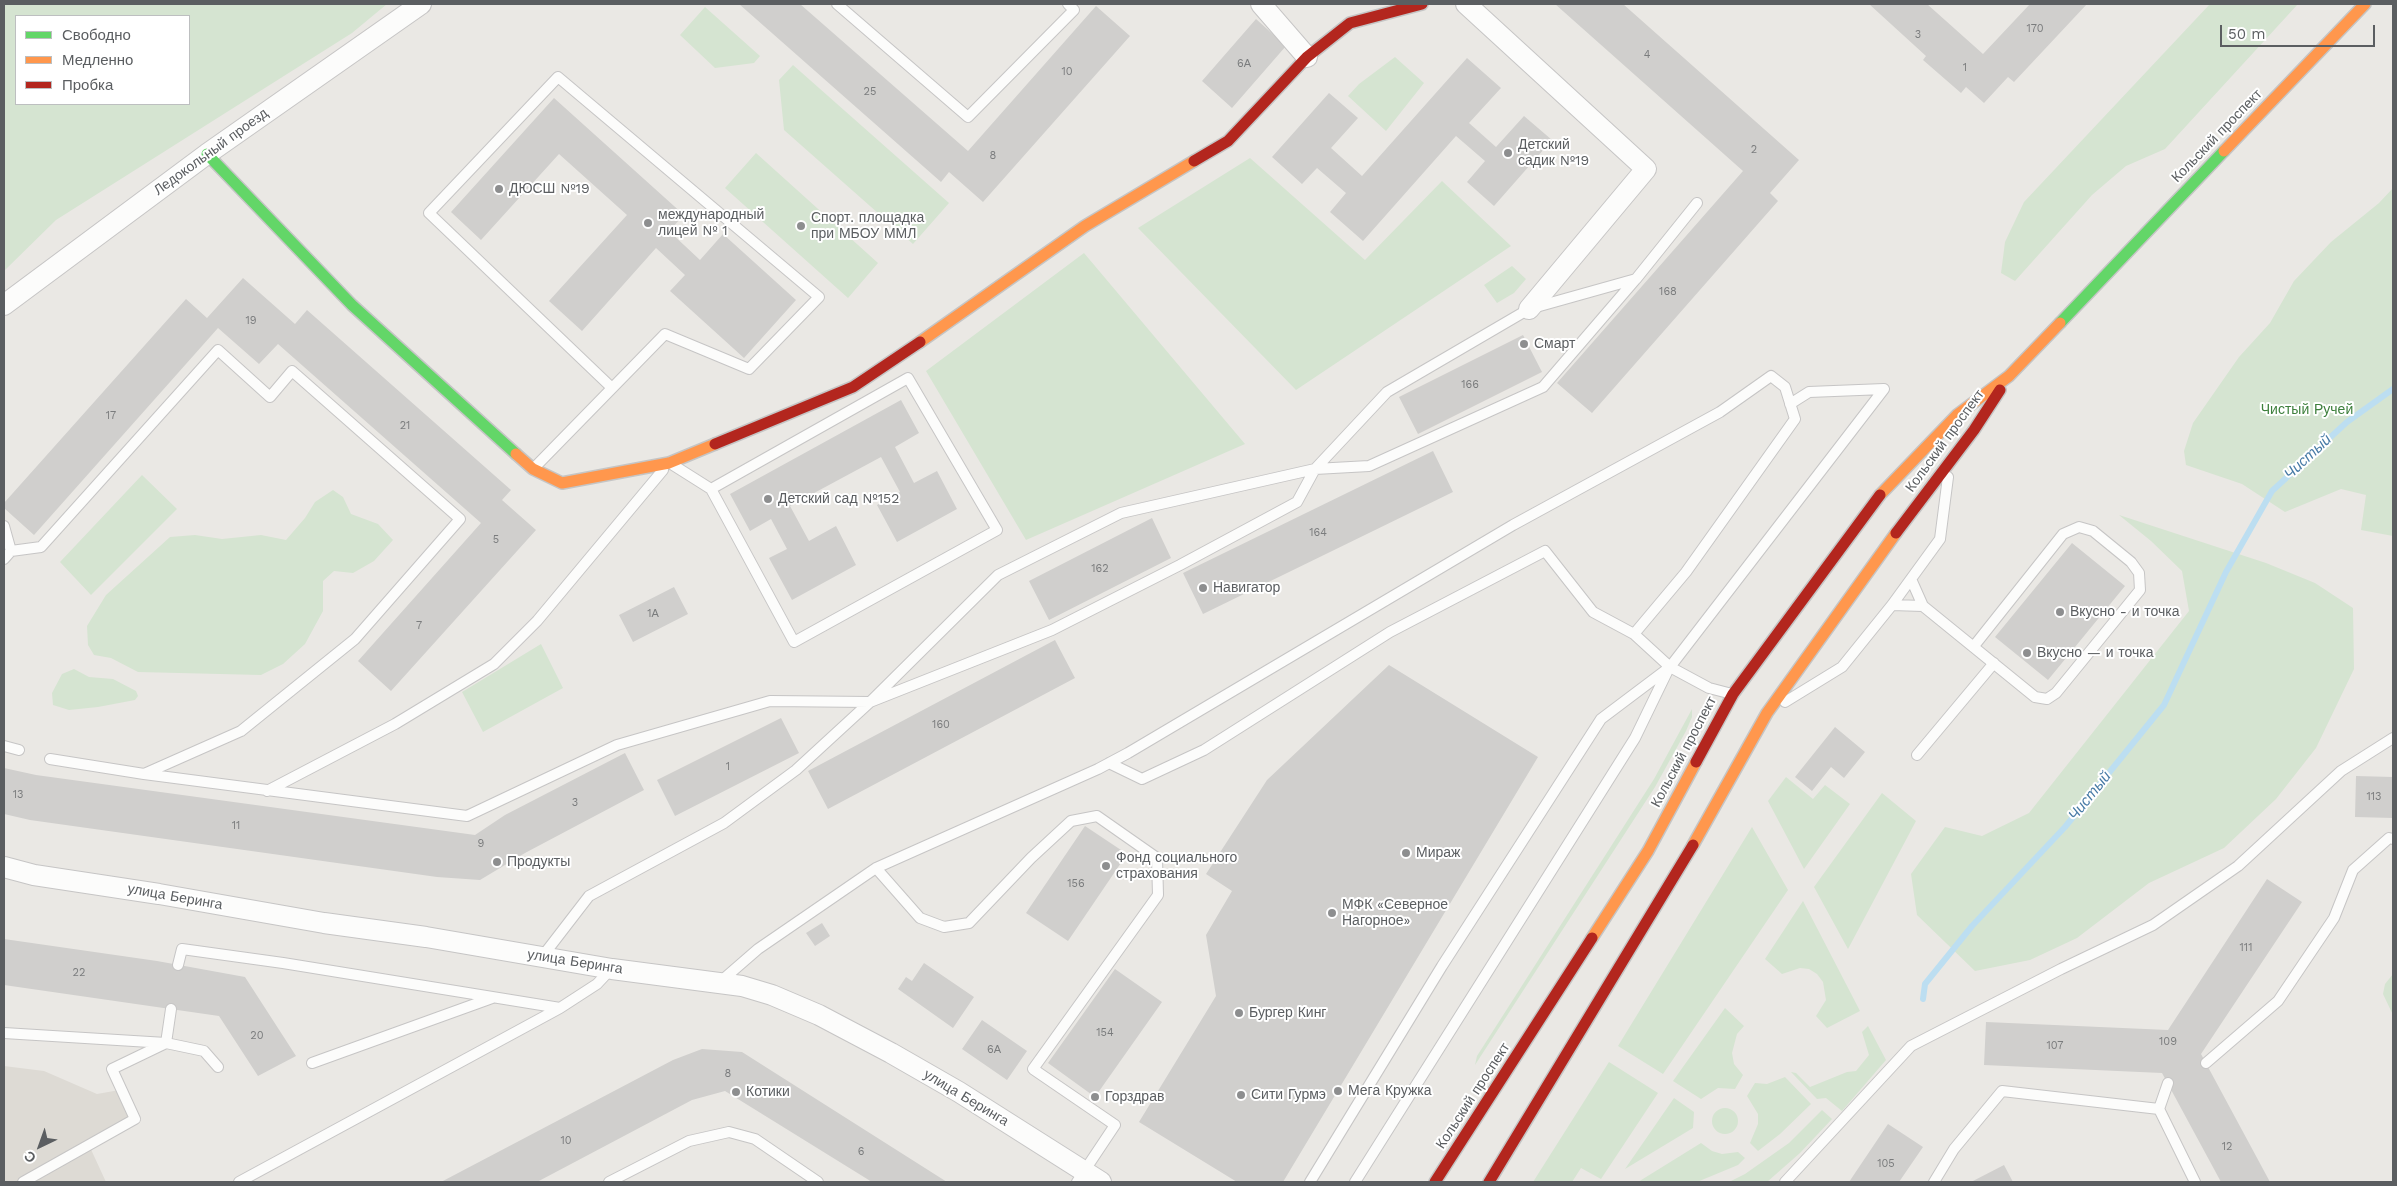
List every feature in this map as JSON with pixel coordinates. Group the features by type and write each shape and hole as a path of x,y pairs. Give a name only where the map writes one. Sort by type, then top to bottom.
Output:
{"main road":[{"path":"207,154 352,305 533,469 562,483 669,463 853,387 970,309 1085,226 1228,141 1307,57 1350,23 1422,4"},
{"name":"Кольский проспект","path":"1435,1182 1648,851 1733,694 1884,490 1957,415 2009,376 2365,4"},
{"name":"Кольский проспект","path":"1489,1182 1681,866 1767,713 1910,513 1974,430 2009,376"},
{"path":"1884,490 1906,490 1910,513"}],"street":[{"name":"Ледокольный проезд","path":"4,305 207,154 421,4"},
{"path":"1261,4 1307,57"},
{"path":"1466,4 1646,169 1529,309"},
{"name":"улица Беринга","path":"4,868 34,875 159,894 324,923 426,937 612,969 742,986 772,995 819,1015 959,1092 1081,1177 1101,1182"}],"lane":[{"path":"838,4 968,117 1074,10 1068,4"},
{"path":"1350,23 1360,10"},
{"path":"533,469 611,387 665,334 749,369 819,297 558,77 429,213 611,387"},
{"path":"542,957 589,896 724,823 796,770 870,702 998,575 1120,513 1315,469 1369,466 1543,386 1636,279 1697,203"},
{"path":"50,759 267,791 467,816 617,745 770,701 870,702 1052,630 1180,565 1297,502 1315,469 1386,392 1529,309 1636,279"},
{"path":"4,526 7,555 40,547 218,350 270,397 292,371 460,519 355,639 241,731 144,774"},
{"path":"719,983 758,948 876,868 1110,763 1513,525 1720,412 1771,376 1785,387 1795,419 1686,572 1634,634"},
{"path":"267,791 395,724 494,664 537,621 669,463 711,489 794,642 997,530 908,378 711,489"},
{"path":"1356,1182 1635,738 1670,667 1884,389 1809,392 1790,404"},
{"path":"1767,713 1842,667 1911,579 1940,539 1949,462"},
{"path":"1911,579 1923,606 2035,697 2046,698 2056,693 2140,590 2139,573 2131,562 2093,531 2079,527 2063,534 1974,646"},
{"path":"1110,763 1142,779 1204,750 1390,632 1545,552 1593,612 1634,634 1670,667 1709,688 1733,694"},
{"path":"1892,605 1923,606"},
{"path":"1917,755 1994,663"},
{"path":"1310,1182 1463,934 1601,719 1670,667"},
{"path":"1785,1182 1911,1046 2061,969 2153,925 2238,866 2342,771 2393,738"},
{"path":"4,746 19,750"},
{"path":"876,868 920,918 944,927 969,924 1031,858 1071,821 1097,816 1157,858 1158,895 1033,1069 1114,1125 1081,1177"},
{"path":"2206,1063 2278,1001 2334,918 2353,870 2389,838 2393,839"},
{"path":"178,965 182,949 283,963 560,1008"},
{"path":"239,1182 560,1008 597,984 612,969"},
{"path":"312,1063 493,997"},
{"path":"166,1043 171,1009"},
{"path":"4,1033 166,1043 204,1051 218,1067"},
{"path":"23,1182 134,1119 112,1070 166,1043"},
{"path":"2168,1083 2159,1108 2195,1182"},
{"path":"1934,1182 1954,1149 2002,1092 2159,1108"},
{"path":"609,1182 689,1141 729,1132 755,1139 818,1182"}],"shaded area":[{"path":"4,1066 44,1071 97,1094 125,1089 131,1118 88,1143 106,1182 4,1182"}],"green space":[{"path":"4,4 387,4 352,33 56,220 4,271"},
{"path":"2210,4 2298,4 2165,149 2126,166 2092,195 2015,281 2001,273 2005,242 2024,202"},
{"path":"705,7 760,56 754,63 715,68 680,35"},
{"path":"1395,57 1424,83 1386,131 1348,96 1359,84"},
{"path":"793,65 949,203 913,244 784,130 779,80"},
{"name":"Спорт. площадка при МБОУ ММЛ","path":"756,153 878,263 848,298 725,188"},
{"path":"1250,158 1365,260 1442,181 1511,246 1296,390 1138,228"},
{"name":"Чистый Ручей","path":"2393,188 2393,536 2361,530 2366,495 2341,489 2285,512 2242,484 2186,465 2184,451 2193,423 2239,357 2270,323 2294,281 2331,242 2379,203"},
{"path":"1084,253 1245,444 1026,540 926,371"},
{"path":"1512,266 1526,279 1514,293 1497,303 1484,285"},
{"path":"142,475 177,509 91,595 60,562"},
{"path":"333,490 343,497 351,514 378,524 393,540 374,561 353,573 334,571 323,581 323,611 305,644 283,664 261,675 138,672 111,658 94,655 88,645 87,626 106,595 170,537 195,535 222,539 261,535 286,540 305,518 315,502"},
{"path":"2119,515 2266,563 2315,583 2353,608 2354,669 2316,748 2276,799 2224,848 2149,883 2077,938 2030,960 1975,971 1917,915 1911,874 1945,827 1982,836 2029,813 2189,611 2182,571 2151,541"},
{"path":"541,644 563,688 483,732 462,692"},
{"path":"74,669 89,677 113,679 136,691 138,696 135,700 98,707 69,710 53,705 52,693 62,674"},
{"path":"1692,709 1692,717 1686,731 1655,787 1475,1065 1477,1056 1654,779"},
{"path":"1786,777 1813,799 1825,785 1850,804 1804,869 1768,801"},
{"path":"1882,793 1916,821 1848,949 1814,887"},
{"path":"1752,827 1788,890 1663,1074 1618,1046"},
{"path":"1803,901 1860,1011 1827,1028 1816,1016 1826,1000 1823,982 1817,974 1809,969 1800,968 1782,974 1765,959"},
{"path":"2393,974 2393,1015 2383,994 2385,984"},
{"path":"1725,1008 1744,1026 1737,1034 1732,1053 1734,1064 1743,1075 1735,1089 1718,1088 1701,1099 1673,1081"},
{"path":"1868,1026 1886,1060 1842,1111 1826,1098 1817,1099 1791,1072 1796,1073 1810,1087 1847,1072 1856,1071 1869,1055 1862,1032"},
{"path":"1609,1062 1658,1093 1601,1179 1581,1168 1572,1182 1533,1182"},
{"path":"1785,1077 1811,1104 1780,1134 1758,1151 1750,1143 1758,1124 1758,1114 1747,1096 1755,1083 1767,1084"},
{"path":"1674,1098 1694,1112 1693,1128 1625,1169"},
{"path":"1725,1108 1734,1112 1738,1121 1734,1130 1725,1134 1716,1130 1712,1121 1716,1112"},
{"path":"1822,1110 1832,1119 1800,1153 1767,1182 1729,1182 1745,1174 1789,1143"},
{"path":"1701,1143 1712,1151 1722,1154 1738,1152 1745,1158 1738,1165 1697,1182 1638,1182"}],"building":[{"path":"739,4 800,4 968,151 1096,6 1130,36 983,202 949,172 941,182"},
{"path":"1555,4 1623,4 1799,160 1770,193 1778,201 1592,413 1557,383 1743,171"},
{"path":"1869,4 1927,4 1983,54 2030,4 2087,4 2014,82 2008,77 1984,103 1966,87 1961,93 1923,60 1926,56"},
{"path":"1256,19 1286,46 1232,108 1202,81"},
{"name":"Детский садик №19","path":"1467,58 1501,88 1469,123 1496,147 1524,116 1552,140 1494,206 1467,182 1485,161 1456,136 1363,241 1330,212 1346,193 1317,168 1302,184 1272,157 1329,93 1358,118 1331,148 1362,176"},
{"name":"международный лицей № 1","path":"554,98 684,215 669,231 700,260 723,234 796,300 744,358 670,291 685,275 656,248 582,331 549,301 627,215 559,154 481,240 451,212"},
{"path":"243,278 295,324 307,310 511,490 502,500 536,530 391,691 358,661 481,523 278,344 259,364 218,328 34,535 4,508 4,503 186,299 207,318"},
{"path":"1523,335 1542,372 1418,434 1399,397"},
{"name":"Детский сад №152","path":"901,400 919,433 895,447 914,483 937,471 957,509 897,542 877,505 900,492 881,457 790,506 809,541 836,526 856,565 792,600 769,558 787,549 771,519 750,531 730,494"},
{"path":"1433,451 1453,492 1203,614 1183,573"},
{"path":"1152,518 1171,558 1049,620 1029,581"},
{"name":"Вкусно - и точка","path":"2072,543 2125,586 2048,680 1995,637"},
{"path":"674,587 688,614 633,642 619,615"},
{"path":"1055,640 1075,678 828,809 808,771"},
{"name":"МФК «Северное Нагорное»","path":"1389,665 1538,757 1283,1182 1237,1182 1139,1122 1216,996 1206,935 1232,891 1206,874 1267,780"},
{"path":"781,718 799,753 675,816 657,780"},
{"path":"1835,727 1865,752 1844,778 1831,767 1812,791 1795,777"},
{"path":"625,753 644,790 525,853 480,880 437,877 30,820 4,814 4,768 36,775 475,835 505,815"},
{"path":"2356,776 2393,777 2393,818 2355,817"},
{"path":"1085,826 1127,854 1068,941 1026,913"},
{"path":"2267,879 2302,902 2201,1054 2270,1182 2221,1182 2162,1073 1984,1065 1986,1022 2168,1030"},
{"path":"822,923 830,936 815,946 806,933"},
{"path":"4,939 157,961 245,977 296,1056 258,1076 219,1016 4,985"},
{"path":"924,963 974,997 953,1028 898,989 906,977 912,981"},
{"path":"1115,969 1162,1002 1095,1097 1048,1063"},
{"path":"982,1020 1027,1051 1007,1080 962,1049"},
{"path":"702,1049 742,1052 947,1182 872,1182 725,1091 692,1100 537,1182 441,1182 673,1060"},
{"path":"1888,1124 1923,1147 1899,1182 1849,1182"},
{"path":"2004,1165 2013,1182 1971,1182"}],"waterway":[{"name":"Чистый","path":"1923,999 1925,984 1972,926 2065,827 2164,705 2226,572 2272,491 2347,422 2393,389"}],"traffic: fast":[{"path":"2060,323 2224,151"},
{"path":"207,154 352,305 516,454"}],"traffic: slow":[{"path":"2224,151 2365,4"},
{"path":"920,342 1085,226 1194,161"},
{"path":"1880,495 1957,415 2009,376 2060,323"},
{"path":"516,454 533,469 562,483 669,463 715,444"},
{"path":"1693,845 1767,713 1896,533"},
{"path":"1592,938 1648,851 1696,762"}],"traffic: jam":[{"path":"1194,161 1228,141 1307,57 1350,23 1422,4"},
{"path":"715,444 853,387 920,342"},
{"path":"1896,533 1974,430 2000,390"},
{"path":"1696,762 1733,694 1880,495"},
{"path":"1489,1182 1693,845"},
{"path":"1435,1182 1592,938"}],"place":[{"name":"Детский садик №19","path":"1508,153"},
{"name":"ДЮСШ №19","path":"499,189"},
{"name":"международный лицей № 1","path":"648,223"},
{"name":"Спорт. площадка при МБОУ ММЛ","path":"801,226"},
{"name":"Смарт","path":"1524,344"},
{"name":"Детский сад №152","path":"768,499"},
{"name":"Навигатор","path":"1203,588"},
{"name":"Вкусно - и точка","path":"2060,612"},
{"name":"Вкусно — и точка","path":"2027,653"},
{"name":"Мираж","path":"1406,853"},
{"name":"Продукты","path":"497,862"},
{"name":"Фонд социального страхования","path":"1106,866"},
{"name":"МФК «Северное Нагорное»","path":"1332,913"},
{"name":"Бургер Кинг","path":"1239,1013"},
{"name":"Мега Кружка","path":"1338,1091"},
{"name":"Котики","path":"736,1092"},
{"name":"Сити Гурмэ","path":"1241,1095"},
{"name":"Горздрав","path":"1095,1097"}]}
